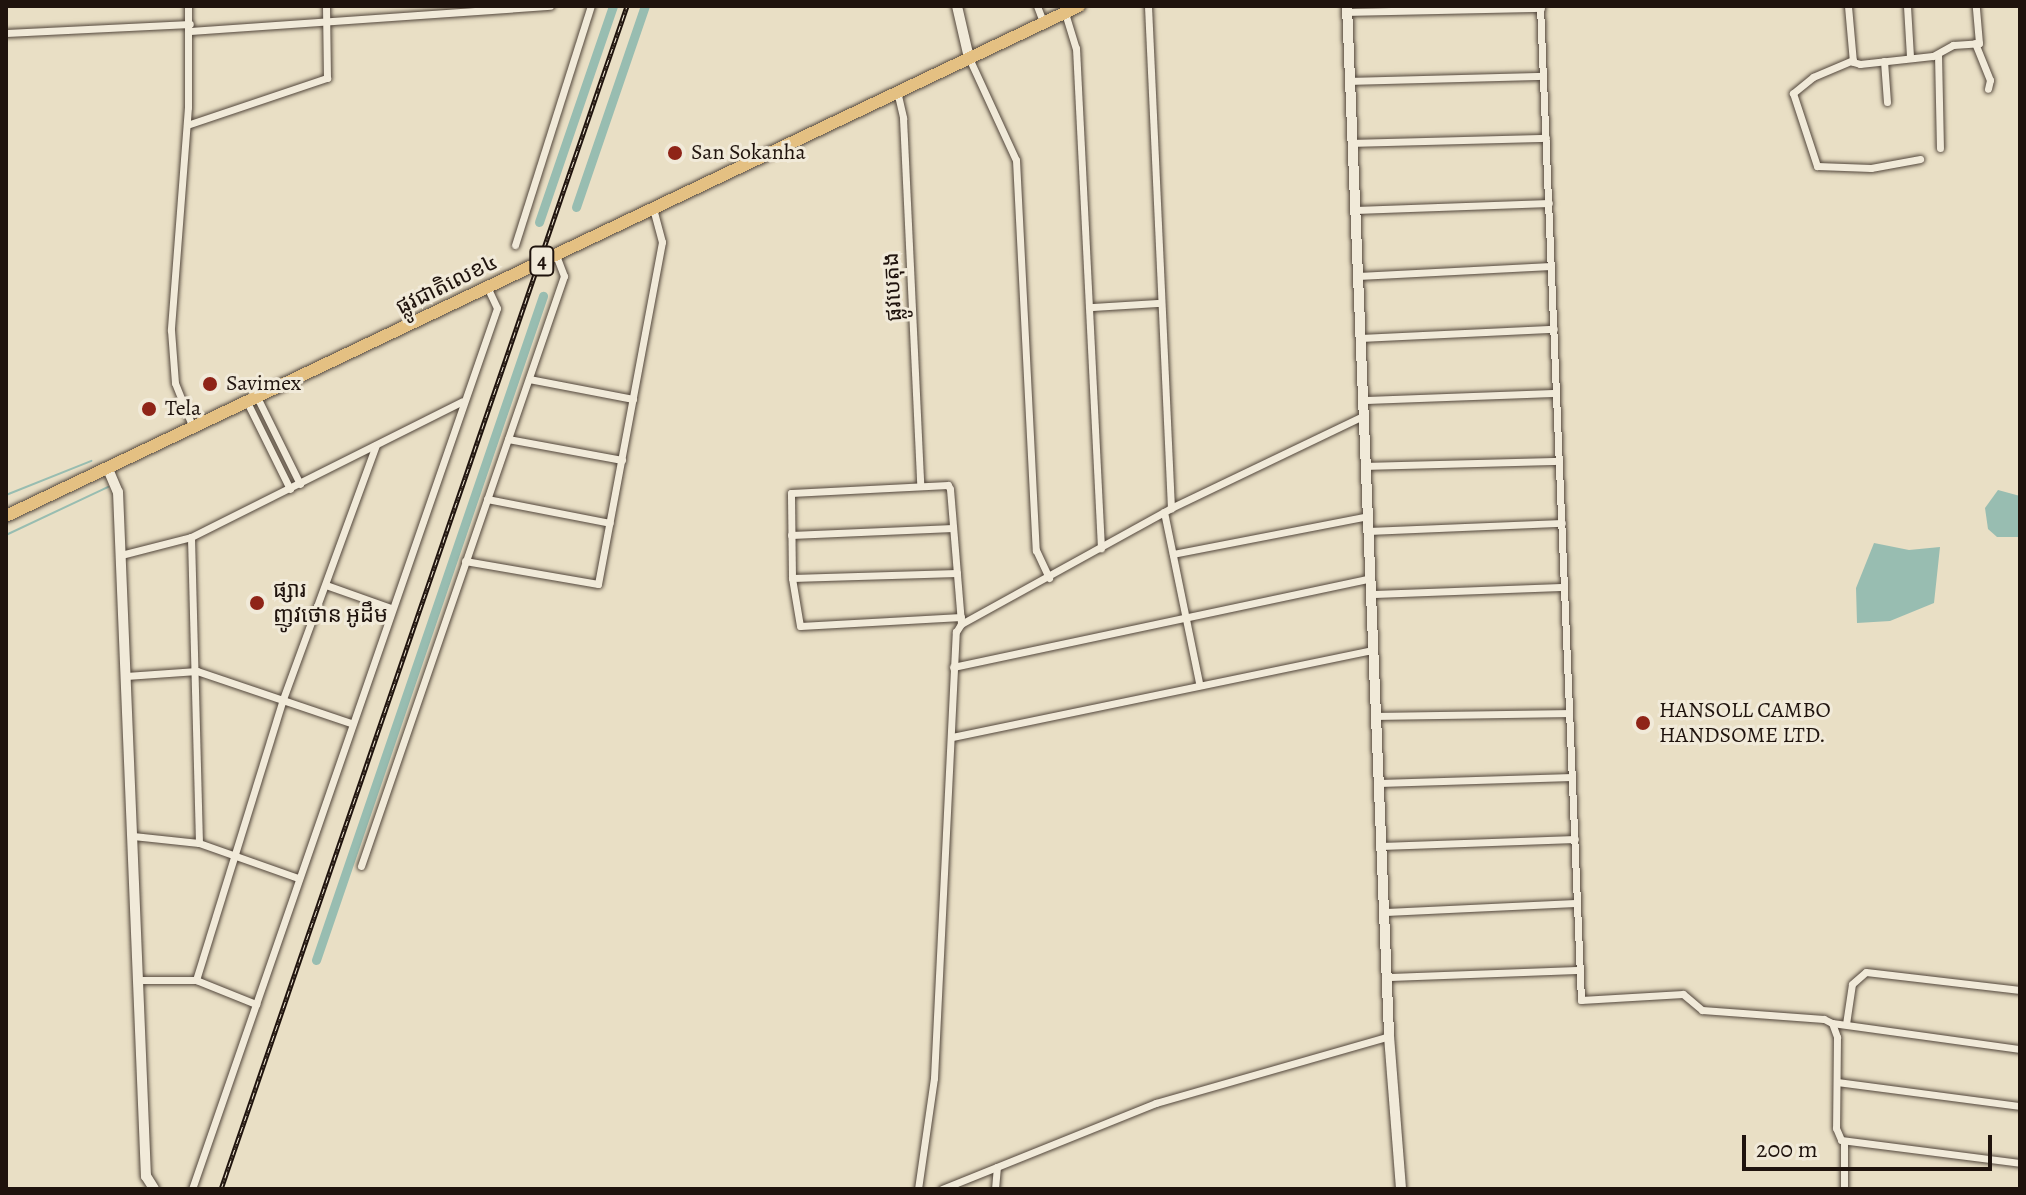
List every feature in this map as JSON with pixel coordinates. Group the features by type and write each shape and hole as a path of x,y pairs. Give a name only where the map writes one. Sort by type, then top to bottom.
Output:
{"highway":[{"name":"ផ្លូវជាតិលេខ៤","path":"6,516 1079,6"}],"street":[{"path":"188,6 187,125 171,330 175,383 193,428"},
{"path":"187,125 327,78 326,6"},
{"path":"6,33 327,24 462,10 550,6"},
{"path":"515,245 591,6"},
{"path":"957,6 969,58 1016,160 1036,550 1049,578"},
{"path":"1037,6 1043,22"},
{"path":"1148,6 1167,510 1199,683"},
{"path":"1848,6 1853,60"},
{"path":"1907,6 1910,57"},
{"path":"1920,159 1871,168 1817,166 1793,93 1813,77 1853,60 1884,61 1938,54 1953,45 1975,43 1981,39 1976,6"},
{"path":"1401,1189 1389,1036 1347,9 1540,7 1581,1000 1683,994 1702,1010 1846,1024 2020,1049"},
{"path":"1065,12 1076,48 1092,307 1101,548"},
{"path":"1975,43 1987,70 1988,89"},
{"path":"1938,54 1940,148"},
{"path":"1884,61 1887,102"},
{"path":"1350,81 1543,76"},
{"name":"ផ្លូវបេតុង","path":"897,90 903,118 920,484"},
{"path":"1352,143 1546,138"},
{"path":"1355,210 1549,203"},
{"path":"465,561 598,584 662,242 653,208"},
{"path":"361,866 564,276 556,255"},
{"path":"1358,276 1551,266"},
{"path":"192,1189 462,401 497,308 487,287"},
{"path":"1092,307 1158,303"},
{"path":"1360,338 1554,329"},
{"path":"529,379 633,399"},
{"path":"1363,400 1556,393"},
{"path":"252,400 300,484"},
{"path":"252,400 290,489"},
{"path":"121,555 191,537 462,401"},
{"path":"918,1189 934,1078 954,642 961,621 948,485 794,492 792,578 797,618 804,628 961,621 1049,578 1167,510 1363,416"},
{"path":"508,439 622,460"},
{"path":"196,980 283,699 376,445"},
{"path":"1366,466 1559,461"},
{"path":"108,469 118,492 146,1176 154,1189"},
{"path":"487,499 610,523"},
{"path":"1173,554 1368,516"},
{"path":"1368,531 1562,523"},
{"path":"791,535 953,528"},
{"path":"191,537 197,671 199,843"},
{"path":"792,578 957,573"},
{"path":"953,667 1370,578"},
{"path":"326,585 391,608"},
{"path":"1371,594 1564,587"},
{"path":"952,737 1199,683 1373,650"},
{"path":"126,676 197,671 351,723"},
{"path":"1376,716 1569,713"},
{"path":"1379,783 1572,777"},
{"path":"133,836 199,843 298,878"},
{"path":"1381,846 1575,839"},
{"path":"1384,912 1577,903"},
{"path":"1387,977 1580,970"},
{"path":"1846,1024 1852,984 1866,972 2020,990"},
{"path":"139,980 196,980 256,1004"},
{"path":"1832,1023 1837,1136 1844,1142 2020,1163"},
{"path":"942,1189 1156,1103 1389,1036"},
{"path":"1837,1082 2020,1106"},
{"path":"1844,1142 1844,1189"},
{"path":"995,1189 997,1167"}],"water":[{"path":"1998,490 2020,496 2020,537 1997,537 1988,529 1985,508"},
{"path":"1874,543 1909,550 1940,547 1934,603 1890,621 1857,623 1856,588"}],"waterway":[{"path":"539,222 613,6"},
{"path":"576,207 645,6"},
{"path":"316,960 543,296"},
{"path":"6,495 91,461"},
{"path":"6,535 108,487"}],"railway":[{"path":"221,1189 627,6"}],"place":[{"name":"San Sokanha","path":"675,153"},
{"name":"Savimex","path":"210,384"},
{"name":"Tela","path":"149,409"},
{"name":"ផ្សារ ញូវថោន អូដឹម","path":"257,603"},
{"name":"HANSOLL CAMBO HANDSOME LTD.","path":"1643,723"}]}
